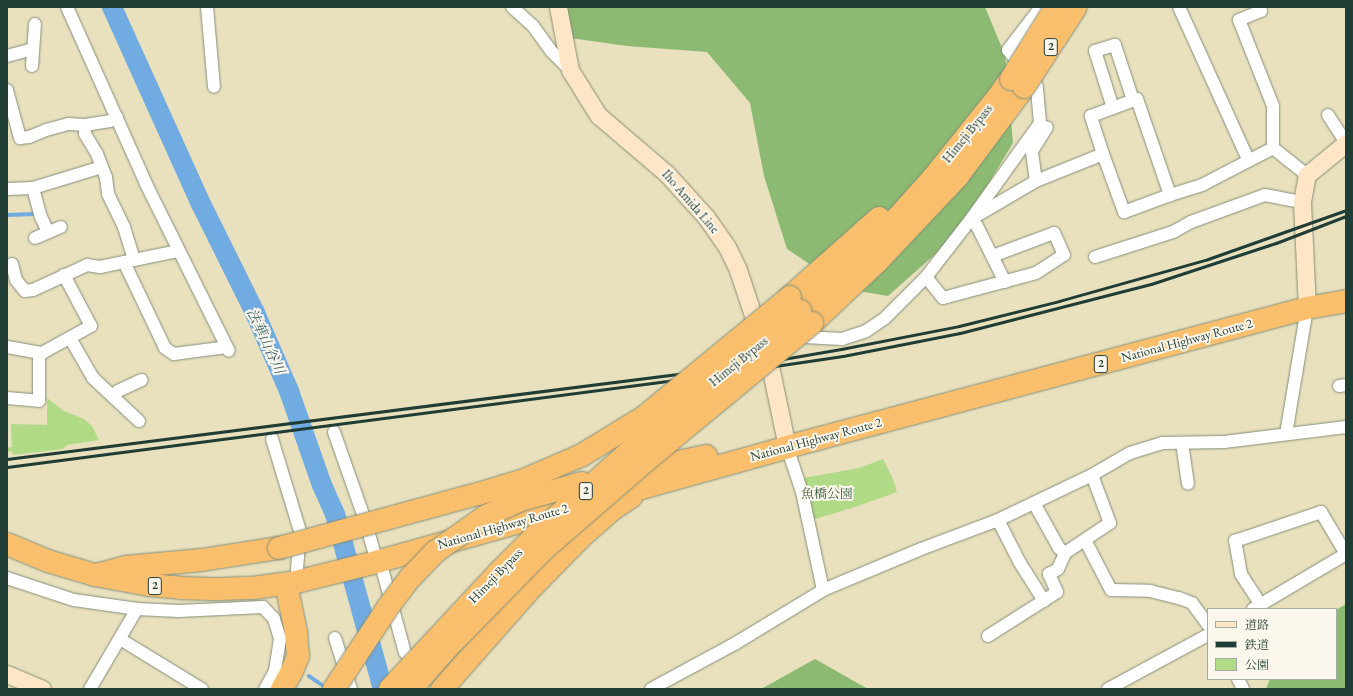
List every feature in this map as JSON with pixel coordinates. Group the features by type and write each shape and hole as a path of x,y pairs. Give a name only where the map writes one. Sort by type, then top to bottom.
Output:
{"highway":[{"name":"Himeji Bypass","path":"411,689 448,647 544,549 655,453 801,310 877,262 958,176 1017,83 1056,7"},
{"name":"Himeji Bypass","path":"390,689 498,573 535,536 640,442 801,310 855,262 933,178 998,97 1017,83 1076,7"},
{"name":"National Highway Route 2","path":"7,544 48,561 94,575 142,584 180,588 246,588 297,582 378,562 647,486 786,443 856,429 1307,308 1346,301"},
{"path":"94,575 126,567 202,560 279,548 524,480 582,455 644,417 801,310"},
{"path":"334,689 388,606 412,577 435,552 486,516 521,500 582,483 786,443"},
{"path":"442,689 532,587 582,536 613,509 647,486"},
{"path":"282,689 298,656 296,632 297,582"}],"main road":[{"name":"Iho Amida Line","path":"558,7 570,70 598,115 667,174 706,217 730,253 752,308 770,366 786,443"},
{"path":"1307,308 1302,202 1308,175 1346,143"},
{"path":"8,676 42,689"}],"street":[{"path":"67,7 178,251 228,349 174,354 165,348 129,261 127,236 121,211 108,194 106,177 97,154 85,134 85,125"},
{"path":"207,7 214,87"},
{"path":"512,7 533,26 552,52 570,70"},
{"path":"752,308 804,337 842,339 866,331 885,318 926,277 972,219 1040,123 1037,87 1008,50 1041,7"},
{"path":"1179,7 1249,161"},
{"path":"1260,7 1260,11 1239,20 1274,106 1273,148"},
{"path":"32,66 35,24"},
{"path":"1113,108 1095,50 1114,45 1133,100"},
{"path":"7,56 33,49"},
{"path":"7,90 9,113 20,138 29,137 46,130 68,124 85,125 110,121 117,117"},
{"path":"1170,195 1137,99 1091,116 1124,212 1202,185 1273,148"},
{"path":"1328,114 1346,143"},
{"path":"1036,181 1032,151 1047,127"},
{"path":"1273,148 1308,175"},
{"path":"972,219 1036,181 1103,154"},
{"path":"7,189 33,188 102,167"},
{"path":"33,188 41,217 48,232"},
{"path":"1100,259 1173,232 1191,222 1265,195 1302,202"},
{"path":"972,219 977,226 1004,282"},
{"path":"35,238 61,227"},
{"path":"926,277 943,298 1036,273 1064,255 1054,233 992,256"},
{"path":"12,264 11,282 25,291 33,290 87,265 95,267 178,251"},
{"path":"7,347 39,354 91,326 64,275"},
{"path":"1286,434 1307,308"},
{"path":"70,338 92,378 139,421"},
{"path":"7,398 39,401 39,354"},
{"path":"113,397 118,391 142,380"},
{"path":"651,689 736,643 823,590 921,549 998,520 1092,475 1130,453 1162,443 1224,442 1346,427"},
{"path":"334,432 364,517 405,653"},
{"path":"272,438 300,531 297,582"},
{"path":"786,443 802,492 823,590"},
{"path":"1182,443 1188,484"},
{"path":"988,636 1057,592 1049,574 1058,569 1065,553 1110,523 1092,475"},
{"path":"1034,503 1059,548 1065,553"},
{"path":"1320,512 1346,554 1257,607 1241,574 1235,540 1320,512"},
{"path":"998,520 1020,563 1044,601"},
{"path":"1086,540 1111,590 1150,591 1180,598 1192,603 1207,624"},
{"path":"7,578 74,600 137,609 179,611 263,607 274,619 280,639 275,671 265,689"},
{"path":"90,689 137,609"},
{"path":"1108,689 1207,637"},
{"path":"335,638 351,689"},
{"path":"120,639 202,689"},
{"path":"1238,680 1243,689"}],"green space":[{"path":"566,7 985,7 1005,55 1013,143 958,234 888,296 847,289 787,249 764,176 750,103 707,52 627,46 570,38"},
{"path":"47,398 64,411 84,419 92,426 99,440 67,445 63,449 13,455 12,451 7,452 7,448 12,447 11,424 47,425"},
{"name":"魚橋公園","path":"883,459 893,479 897,492 812,520 803,478 859,468"},
{"path":"1346,604 1346,689 1266,689 1270,680 1337,680 1337,609"},
{"path":"815,659 868,689 761,689"}],"waterway":[{"name":"法華山谷川","path":"112,7 201,204 255,313 289,391 322,485 335,514 383,689"},
{"path":"7,215 34,214"},
{"path":"309,676 327,688"}],"railway":[{"path":"777,360 959,326 1059,301 1208,259 1346,210"},
{"path":"7,467 721,374 843,356 960,333 1151,284 1276,243 1346,216"},
{"path":"7,459 701,371"}]}
